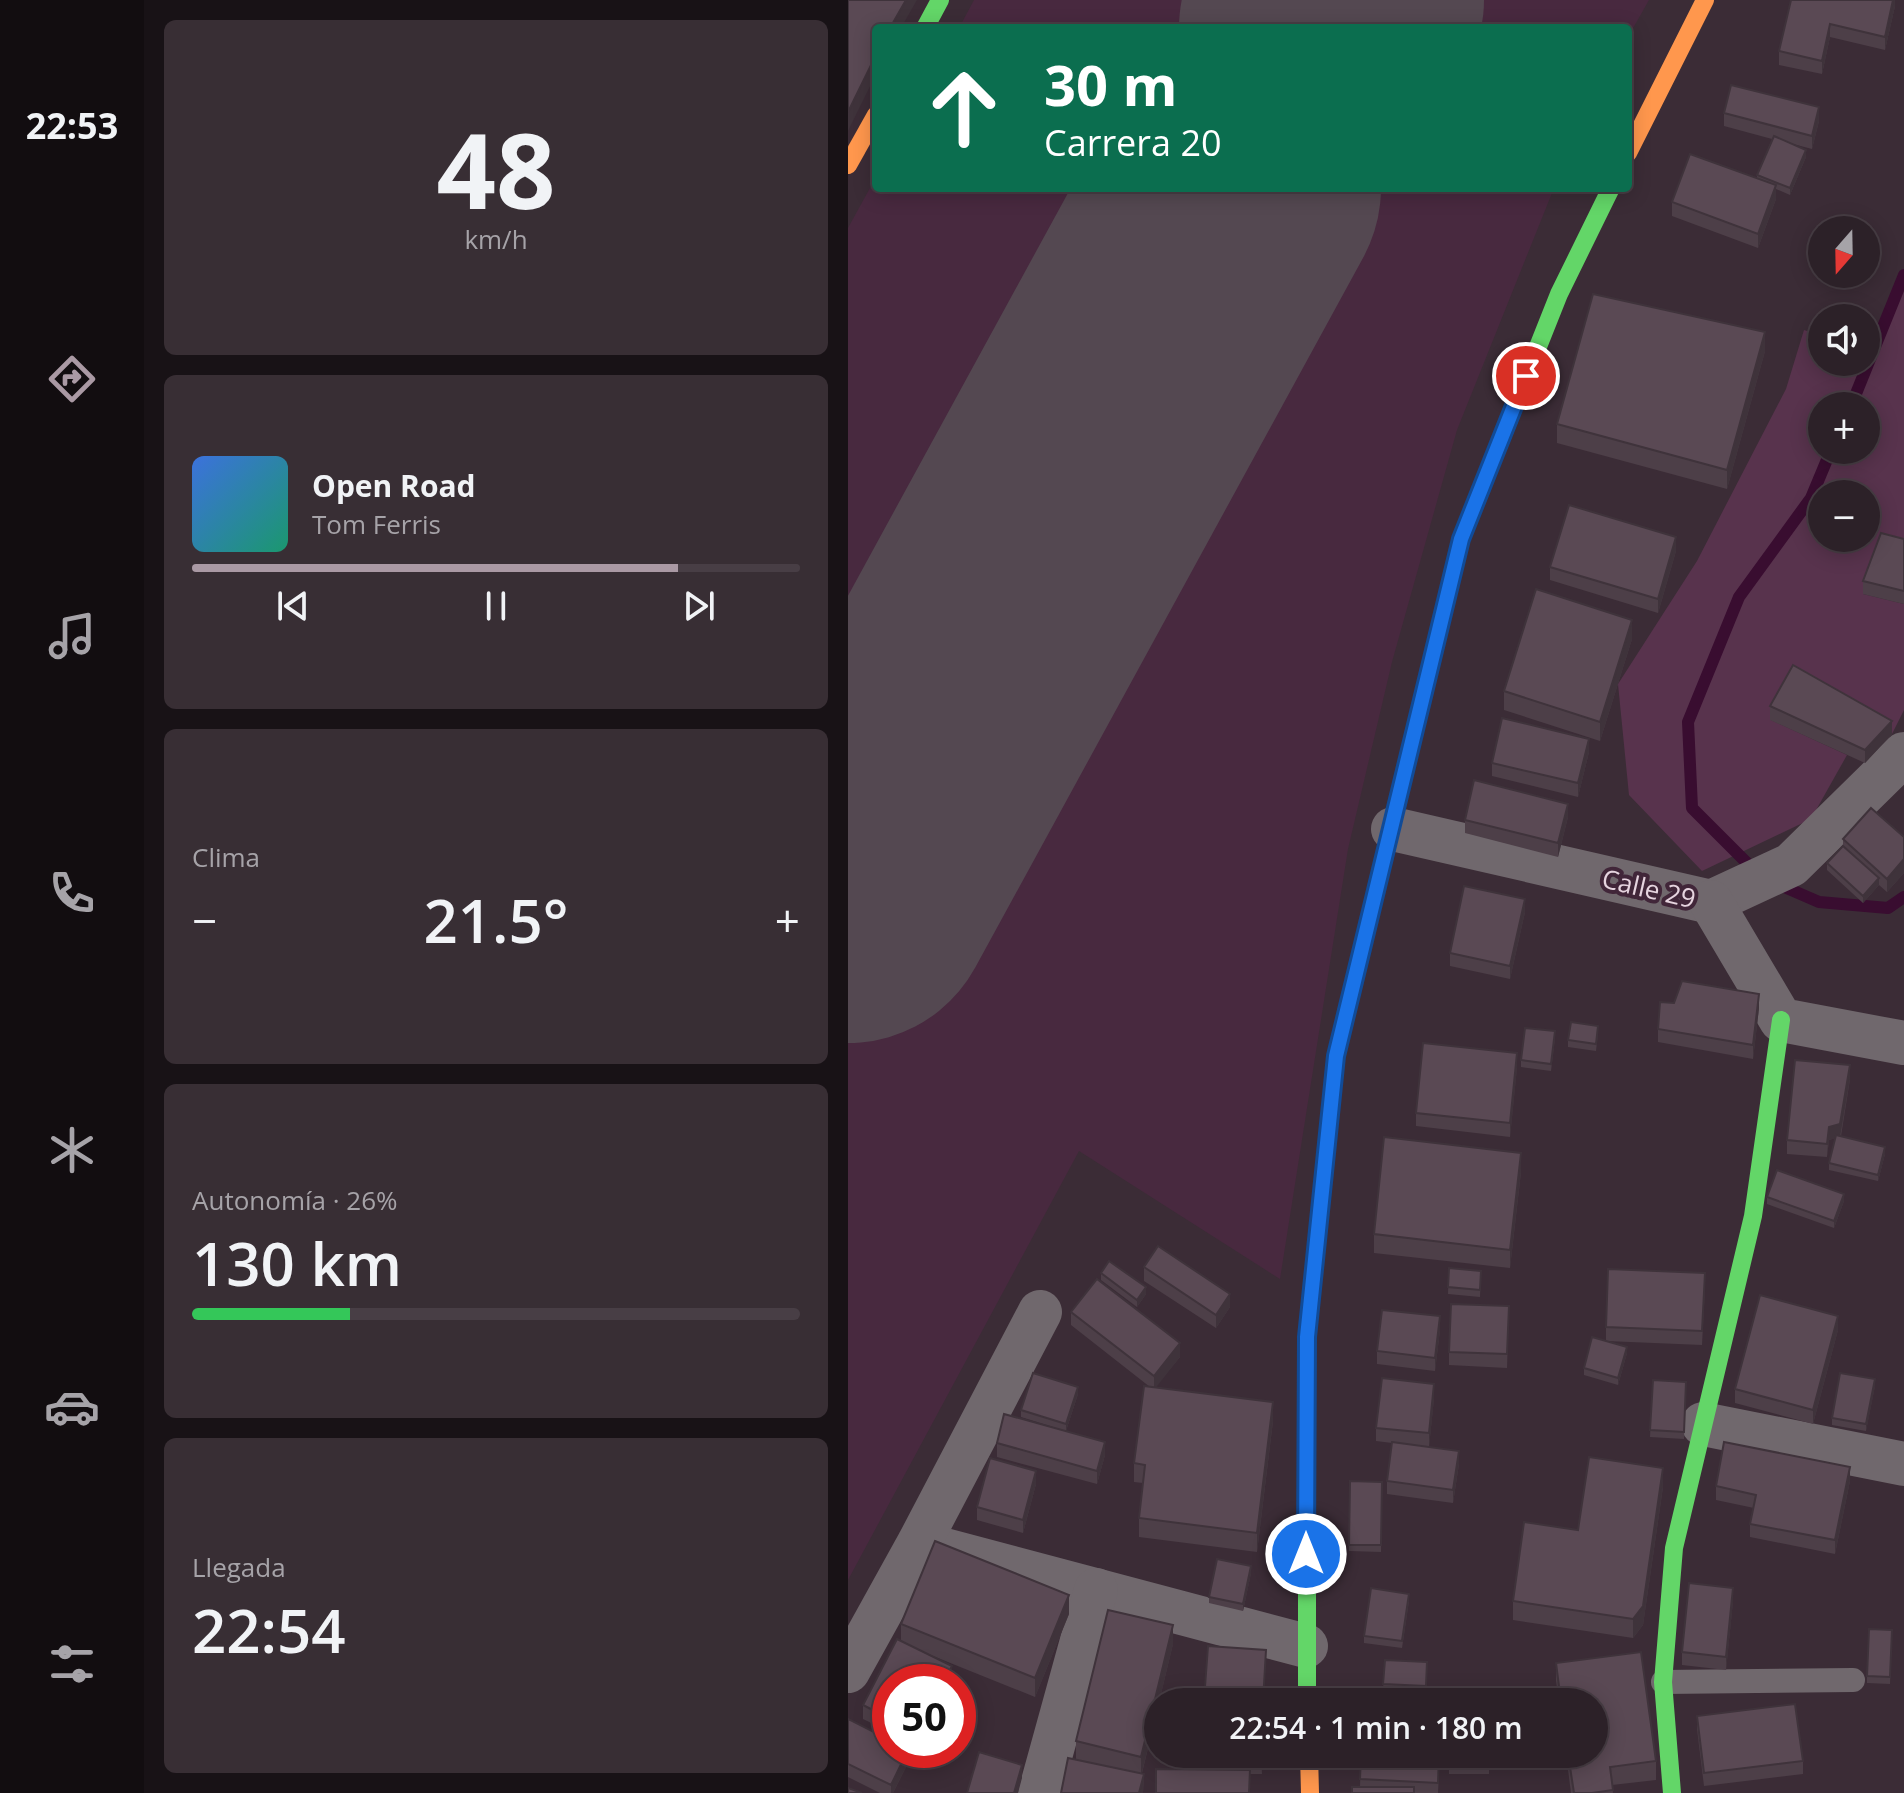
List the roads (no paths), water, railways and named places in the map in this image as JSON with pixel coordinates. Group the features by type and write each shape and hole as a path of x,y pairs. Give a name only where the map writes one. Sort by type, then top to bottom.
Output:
{"main road":[{"path":"927,24 940,0"},
{"path":"1632,145 1705,0"},
{"path":"848,165 872,122"},
{"path":"1307,1688 1307,1337 1336,1056 1461,539 1559,294 1609,192"},
{"path":"1672,1793 1663,1682 1674,1548 1753,1216 1781,1020"},
{"path":"1309,1768 1310,1793"}],"street":[{"name":"Calle 29","path":"1393,829 1711,902 1791,865 1904,754"},
{"path":"1711,902 1781,1020 1904,1043"},
{"path":"848,1671 1040,1312"},
{"path":"1703,1424 1904,1464"},
{"path":"919,1543 1306,1646"},
{"path":"1040,1793 1096,1590"}],"lane":[{"path":"1663,1682 1853,1680"}],"waterway":[{"path":"1857,392 1904,275"},
{"path":"1756,872 1692,808 1688,722 1739,597 1811,498 1825,464"},
{"path":"1775,883 1819,902 1888,908 1904,897"}]}
